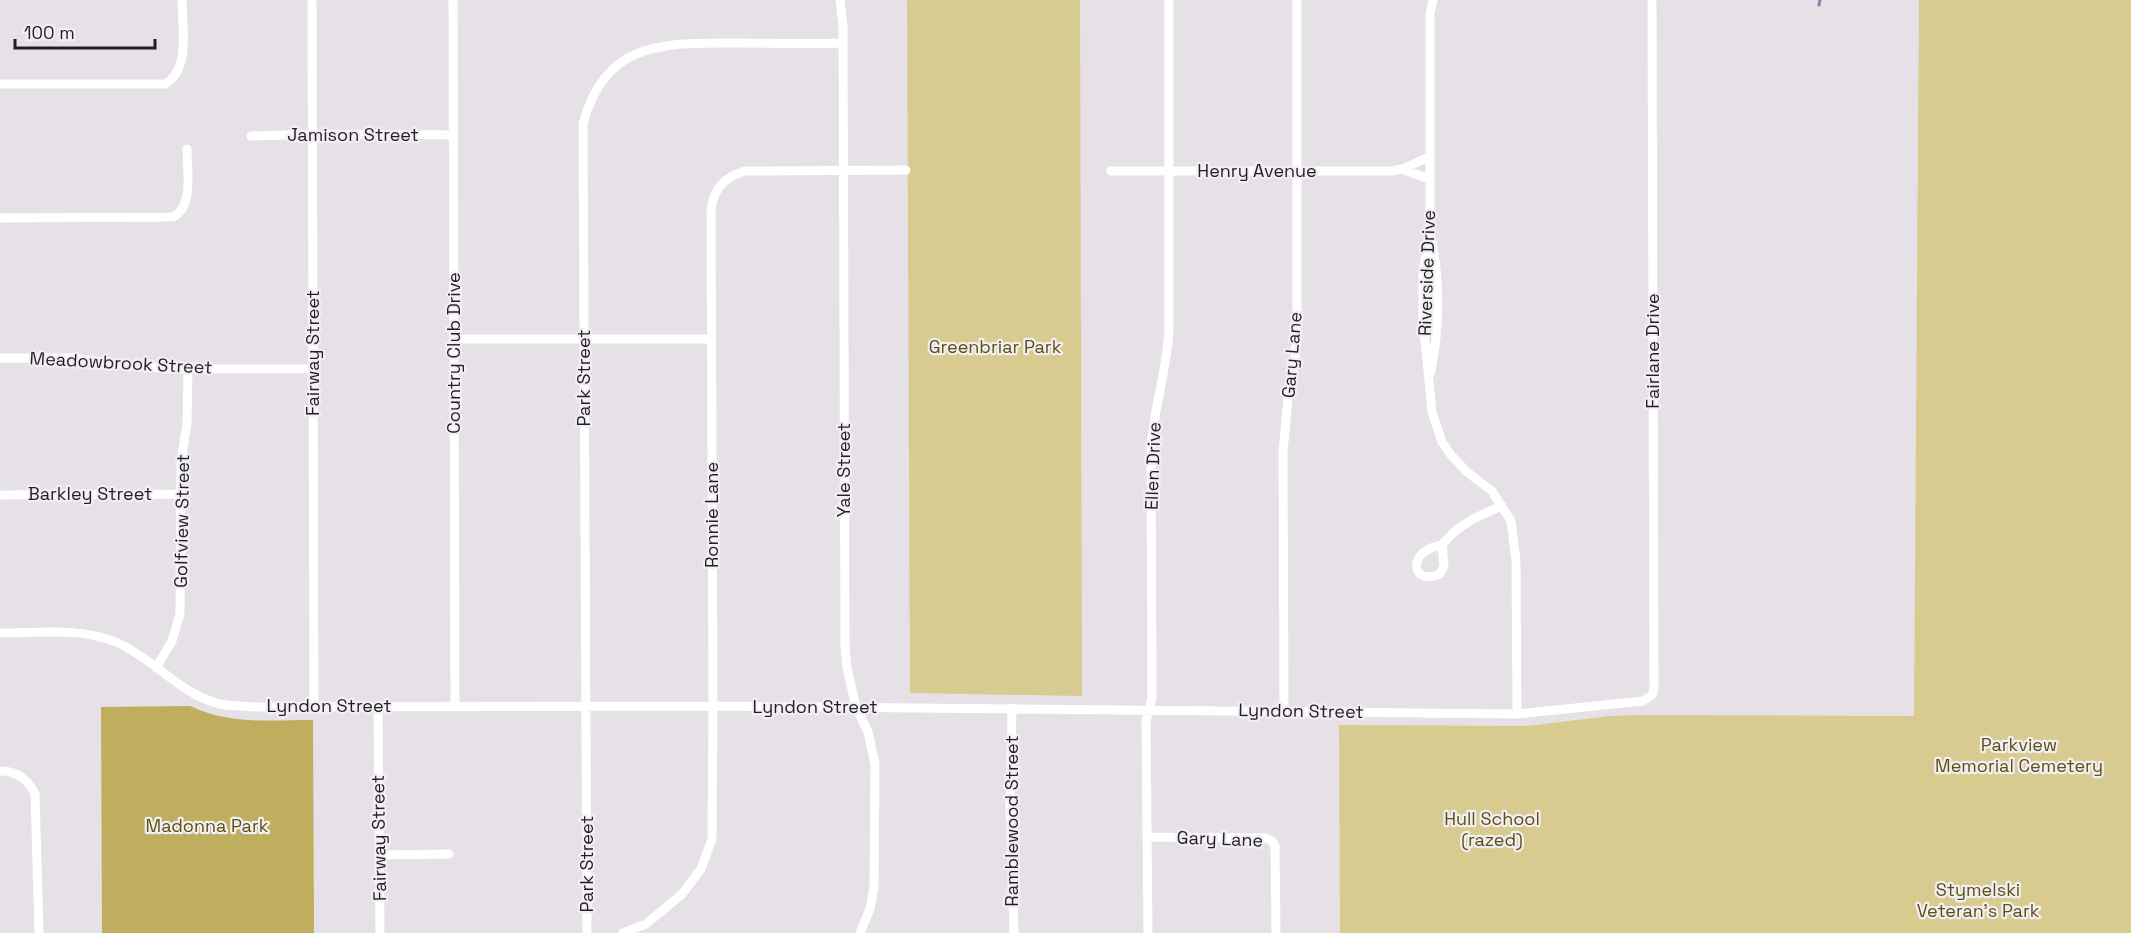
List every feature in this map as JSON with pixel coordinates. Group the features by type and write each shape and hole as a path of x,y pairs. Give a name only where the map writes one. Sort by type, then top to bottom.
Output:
{"street":[{"path":"0,84 165,84 174,78 182,62 182,0"},
{"name":"Fairway Street","path":"312,0 315,706"},
{"name":"Country Club Drive","path":"453,0 455,707"},
{"name":"Yale Street","path":"840,0 843,44 844,170 845,647 849,680 856,707 868,732 875,764 874,887 870,909 860,933"},
{"name":"Ellen Drive","path":"1148,933 1146,721 1152,699 1151,448 1152,430 1166,364 1169,332 1169,0"},
{"name":"Gary Lane","path":"1284,711 1284,452 1288,398 1295,361 1297,323 1297,0"},
{"name":"Riverside Drive","path":"1427,0 1430,13"},
{"name":"Riverside Drive","path":"1433,0 1430,13 1430,236 1423,271 1424,346 1431,412 1442,441 1451,455 1467,472 1492,491 1511,521 1516,547 1517,714"},
{"name":"Fairlane Drive","path":"1647,699 1652,695 1654,688 1652,0"},
{"name":"Park Street","path":"588,933 583,124 591,99 611,71 633,55 658,46 702,43 843,44"},
{"name":"Jamison Street","path":"252,136 454,135"},
{"path":"0,218 170,218 181,212 187,199 187,148"},
{"name":"Henry Avenue","path":"1111,171 1392,171 1429,157"},
{"name":"Henry Avenue","path":"1402,169 1429,178"},
{"path":"844,170 906,170"},
{"name":"Ronnie Lane","path":"623,933 646,924 692,884 705,860 713,830 711,209 715,194 729,177 745,171 844,170"},
{"path":"454,339 711,339"},
{"name":"Meadowbrook Street","path":"0,358 70,358 142,368 313,369"},
{"name":"Golfview Street","path":"156,668 172,641 180,614 181,460 187,424 188,369"},
{"name":"Barkley Street","path":"0,495 181,494"},
{"path":"1442,545 1450,534 1464,524 1502,506"},
{"name":"Lyndon Street","path":"0,633 90,634 118,643 187,690 220,704 256,707 713,706 1517,714 1638,703 1647,699"},
{"name":"Fairway Street","path":"378,706 380,933"},
{"name":"Ramblewood Street","path":"1012,708 1010,803 1014,933"},
{"path":"0,771 14,773 28,782 35,794 39,933"},
{"name":"Gary Lane","path":"1147,837 1266,838 1272,841 1275,846 1276,933"},
{"path":"380,855 449,854"}],"green space":[{"name":"Greenbriar Park","path":"907,0 1080,0 1082,696 910,693"},
{"name":"Parkview Memorial Cemetery","path":"1919,0 2131,0 2131,933 1340,933 1339,725 1527,726 1610,716 1643,715 1914,716"},
{"name":"Madonna Park","path":"190,706 235,719 313,720 314,933 102,933 101,707"}],"waterway":[{"path":"1819,5 1820,0"}],"park label":[{"name":"Hull School (razed)","path":"1492,829"},
{"name":"Stymelski Veteran's Park","path":"1978,900"}]}
